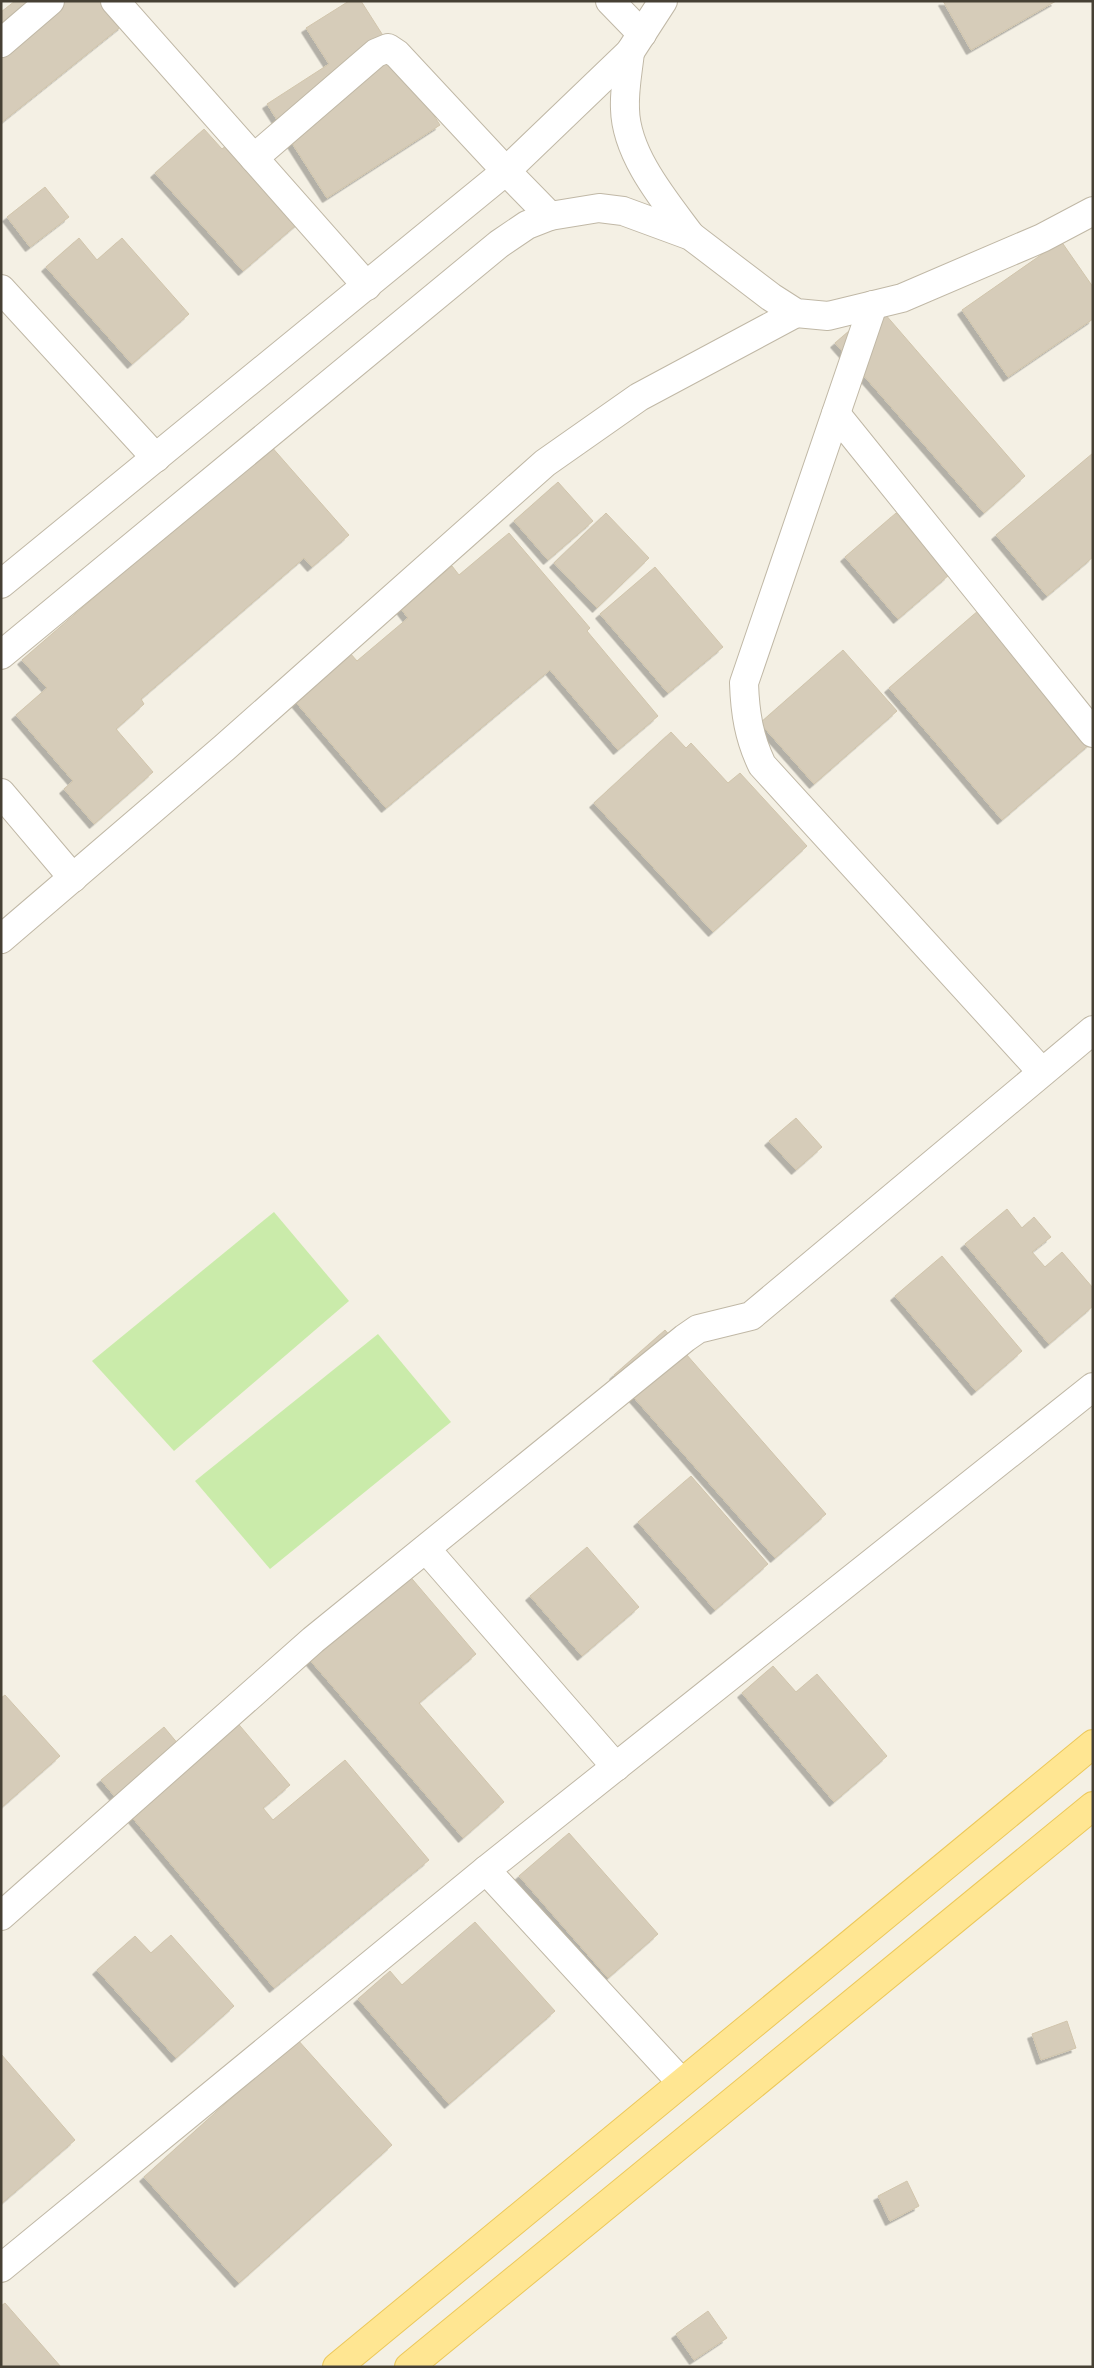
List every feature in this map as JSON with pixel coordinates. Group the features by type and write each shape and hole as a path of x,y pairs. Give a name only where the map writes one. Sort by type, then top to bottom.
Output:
{"main road":[{"path":"337,2367 1093,1744"},
{"path":"409,2367 1093,1806"}],"street":[{"path":"1,43 50,1"},
{"path":"115,1 367,286"},
{"path":"610,1 636,43 625,110 630,136 650,181 691,236 770,297 796,313 828,316 902,298 1025,246 1093,211"},
{"path":"1,584 506,172 636,43 663,1"},
{"path":"254,158 376,53 388,48 397,54 506,172 550,216"},
{"path":"1,655 499,244 528,225 550,216 599,208 623,212 691,236"},
{"path":"1,289 156,458"},
{"path":"873,305 744,683 745,708 753,748 762,765 1042,1072"},
{"path":"1,940 224,748 545,463 639,397 796,313"},
{"path":"836,414 1093,733"},
{"path":"1,793 73,878"},
{"path":"1,1916 313,1640 685,1338 698,1329 751,1316 1093,1030"},
{"path":"1,2268 486,1870 1093,1388"},
{"path":"426,1549 616,1767"},
{"path":"486,1870 681,2082"}],"green space":[{"path":"274,1212 349,1301 174,1451 92,1361"},
{"path":"378,1334 451,1422 270,1569 195,1481"}],"building":[{"path":"15,1 105,1 123,25 1,123 1,51 15,40 1,23 1,12"},
{"path":"349,1 361,1 440,125 327,198 267,104 329,64 306,28"},
{"path":"943,1 1056,1 971,50"},
{"path":"204,129 222,149 233,140 303,219 243,271 155,173"},
{"path":"45,187 69,217 30,247 7,217"},
{"path":"79,238 97,260 122,238 189,314 132,364 46,267"},
{"path":"1061,241 1093,287 1093,319 1008,377 962,310"},
{"path":"878,306 1025,476 984,513 835,343"},
{"path":"270,445 349,535 312,567 304,558 141,699 144,704 116,729 153,772 94,824 64,789 73,781 16,715 47,688 22,660"},
{"path":"1093,453 1093,557 1047,596 996,535"},
{"path":"558,482 593,521 548,560 514,521"},
{"path":"606,513 649,558 597,608 554,563"},
{"path":"896,513 949,575 898,619 845,557"},
{"path":"509,533 590,628 587,631 658,716 618,750 550,670 386,808 294,700 350,653 357,661 408,618 401,609 452,566 459,575"},
{"path":"655,567 723,647 668,693 600,614"},
{"path":"979,610 1092,742 1002,820 889,688"},
{"path":"843,650 897,711 814,784 760,723"},
{"path":"671,732 686,748 691,743 728,783 740,773 807,846 713,932 594,803"},
{"path":"796,1118 822,1147 796,1170 769,1141"},
{"path":"1007,1209 1022,1228 1034,1217 1051,1237 1032,1252 1045,1267 1062,1252 1093,1288 1093,1306 1049,1344 965,1244"},
{"path":"942,1256 1022,1351 976,1391 895,1296"},
{"path":"665,1330 826,1514 775,1558 614,1375"},
{"path":"691,1476 768,1564 715,1610 638,1522"},
{"path":"587,1547 639,1607 582,1656 530,1596"},
{"path":"396,1560 476,1654 419,1703 504,1802 463,1838 297,1645"},
{"path":"773,1666 796,1692 817,1674 887,1756 834,1802 742,1693"},
{"path":"5,1695 60,1756 1,1808 1,1698"},
{"path":"224,1707 290,1785 263,1808 273,1820 345,1760 429,1860 274,1988 101,1780 164,1727 179,1745"},
{"path":"569,1833 658,1934 608,1978 519,1876"},
{"path":"475,1922 555,2011 449,2104 358,1999 390,1971 402,1985"},
{"path":"171,1935 234,2006 176,2058 97,1970 135,1936 151,1953"},
{"path":"1067,2021 1076,2048 1041,2060 1032,2034"},
{"path":"297,2039 392,2145 239,2283 144,2177"},
{"path":"1,2054 75,2140 1,2204"},
{"path":"907,2181 919,2206 890,2221 878,2196"},
{"path":"5,2303 61,2367 1,2367 1,2306"},
{"path":"708,2311 727,2338 694,2360 676,2334"}]}
